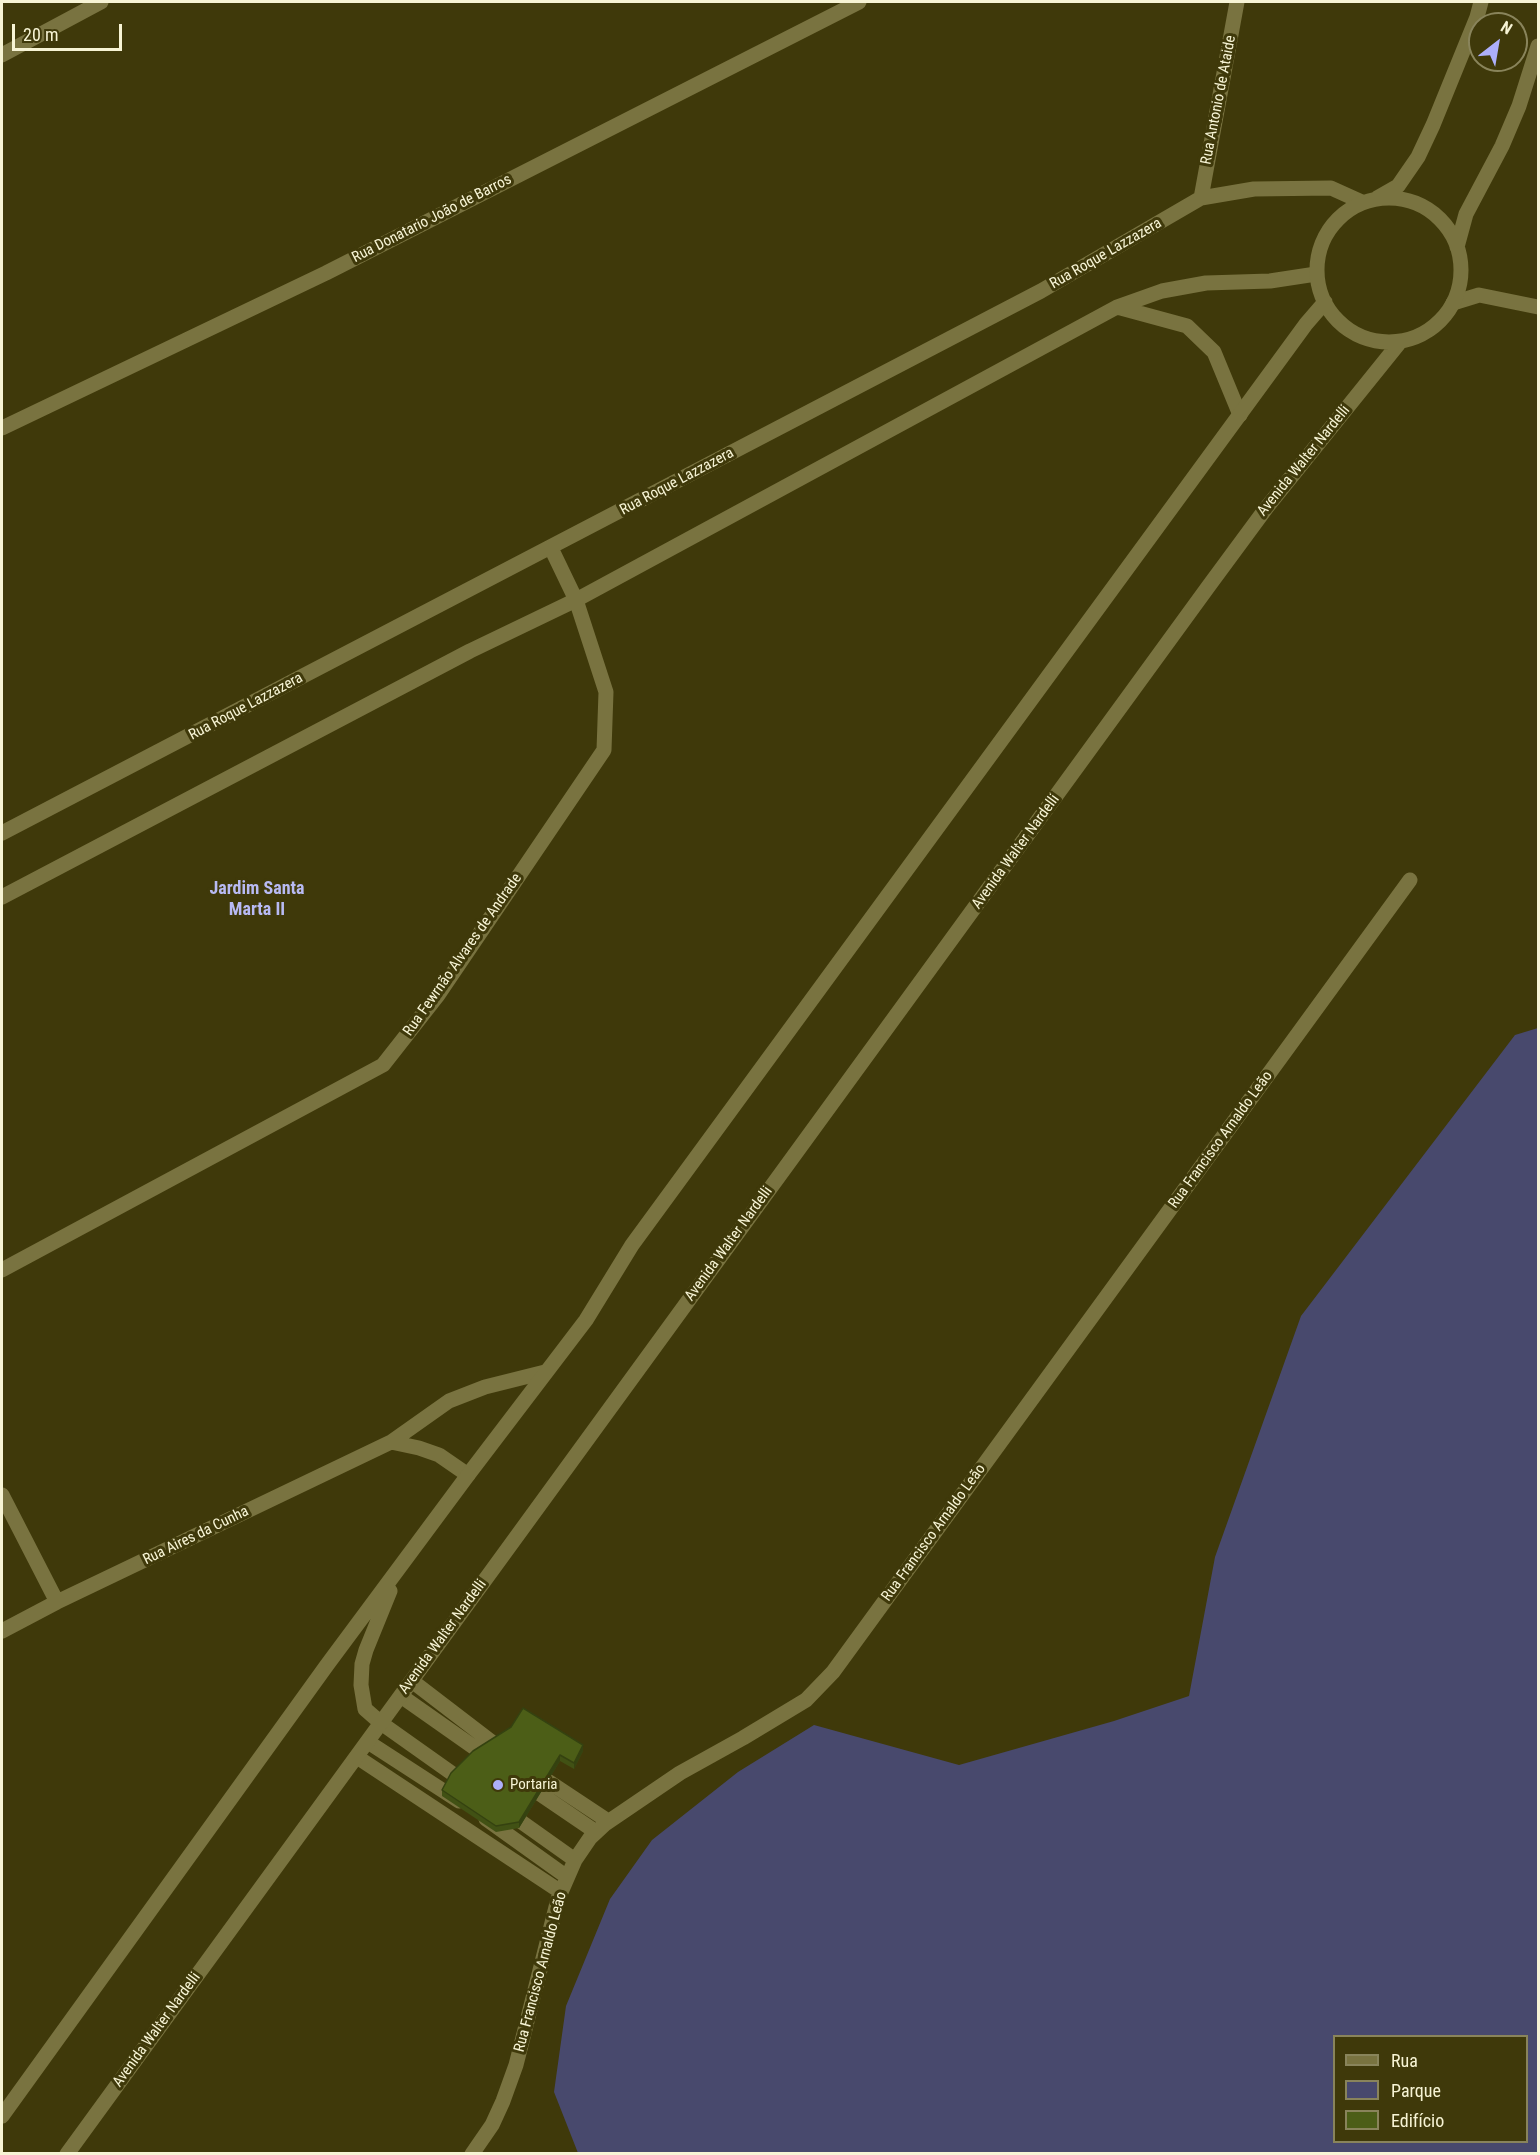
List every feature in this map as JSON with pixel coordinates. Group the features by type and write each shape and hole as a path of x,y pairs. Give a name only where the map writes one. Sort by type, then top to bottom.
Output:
{"street":[{"path":"2,55 101,2"},
{"name":"Rua Donatario João de Barros","path":"2,428 326,273 859,2"},
{"name":"Rua Antonio de Ataide","path":"1201,198 1237,2"},
{"path":"1369,201 1402,199 1426,208 1445,225 1457,247 1462,266 1460,285 1444,317 1432,329 1400,342 1382,342 1363,338 1332,316 1321,296 1316,274 1318,251 1327,231 1342,214 1398,186 1418,157 1477,17 1481,2"},
{"path":"1457,247 1466,214 1520,106 1539,46"},
{"name":"Rua Roque Lazzazera","path":"2,833 1041,291 1201,198 1254,189 1331,188 1369,201"},
{"path":"2,897 470,651 576,600 1117,307 1162,291 1206,283 1270,281 1316,274"},
{"path":"1453,303 1479,296 1539,307"},
{"path":"2,2116 403,1561 586,1320 632,1245 1324,302"},
{"path":"1117,307 1187,326 1214,352 1240,415"},
{"name":"Avenida Walter Nardelli","path":"67,2154 1214,578 1267,507 1400,342"},
{"name":"Rua Fewrnão Alvares de Andrade","path":"2,1270 383,1065 438,995 604,750 606,692 576,600 551,548"},
{"name":"Rua Francisco Arnaldo Leão","path":"472,2154 492,2125 516,2065 546,1942 561,1892 575,1860 596,1832 608,1821 680,1773 806,1700 833,1672 1410,880"},
{"name":"Rua Aires da Cunha","path":"2,1631 57,1602 391,1443 448,1401 485,1387 545,1372"},
{"path":"391,1443 419,1448 439,1455 468,1475"},
{"path":"2,1495 57,1602"},
{"path":"403,1561 378,1617 362,1664 361,1685 365,1709 381,1723 477,1791"},
{"path":"412,1681 489,1741 564,1794 608,1821"},
{"path":"401,1696 596,1832"},
{"path":"368,1742 472,1809 567,1877"},
{"path":"357,1756 561,1892"},
{"path":"491,1801 575,1860"}],"green space":[{"path":"1538,1028 1538,2153 578,2153 554,2092 566,2006 610,1899 652,1840 738,1772 814,1725 959,1765 1114,1721 1189,1696 1215,1557 1301,1316 1515,1035"}],"building":[{"path":"523,1708 583,1745 574,1763 560,1755 519,1822 496,1826 442,1790 451,1773 473,1751 511,1727"}],"place":[{"name":"Portaria","path":"498,1785"}],"district":[{"name":"Jardim Santa Marta II","path":"257,899"}]}
